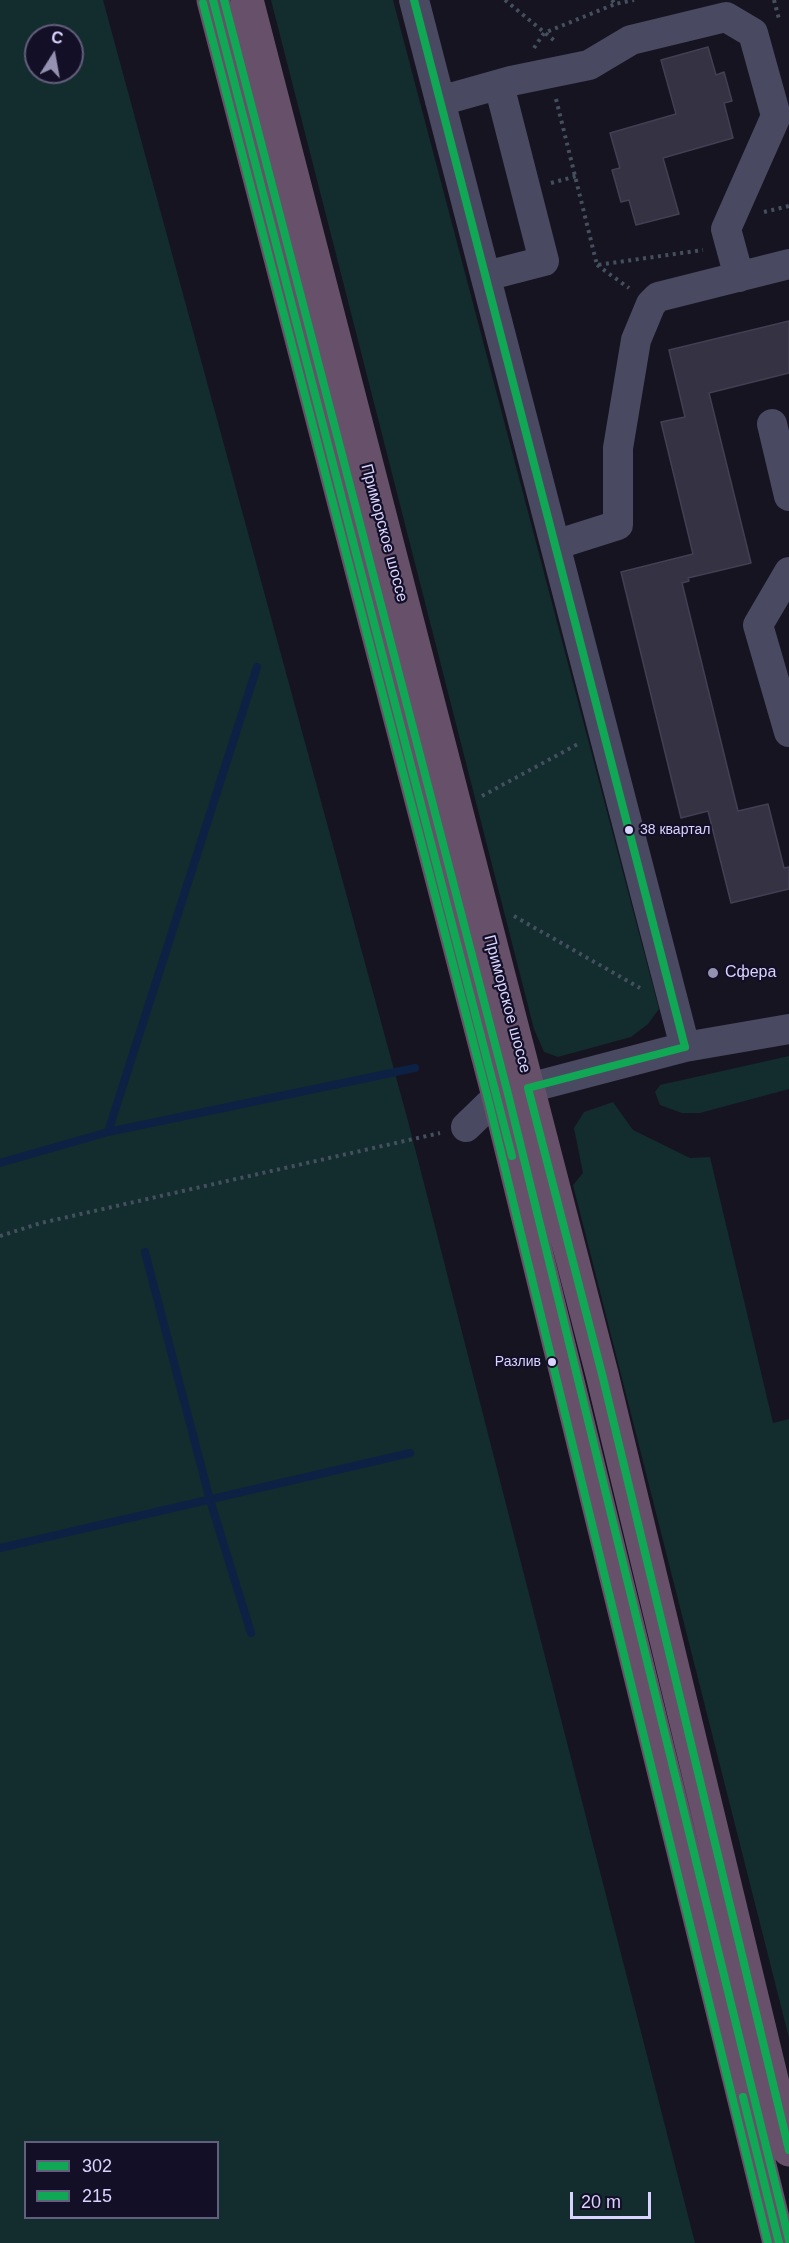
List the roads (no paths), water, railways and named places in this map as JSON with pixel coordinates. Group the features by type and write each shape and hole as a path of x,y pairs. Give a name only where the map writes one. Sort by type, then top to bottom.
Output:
{"highway":[{"name":"Приморское шоссе","path":"213,0 513,1092 604,1386 789,2150"},
{"name":"Приморское шоссе","path":"247,0 513,1092 779,2243"}],"street":[{"path":"414,0 685,1047"},
{"path":"440,101 505,83 589,65 631,40 726,18 753,33 776,116 726,229 739,277"},
{"path":"486,276 544,261 505,83"},
{"path":"555,545 618,525 618,448 636,340 651,304 658,297 789,264"},
{"path":"772,424 789,496"},
{"path":"789,572 758,626 789,732"},
{"path":"466,1127 513,1092 685,1047 789,1029"}],"waterway":[{"path":"108,1132 257,667"},
{"path":"0,1163 108,1132 415,1068"},
{"path":"145,1252 210,1500 251,1633"},
{"path":"0,1548 410,1453"}],"place":[{"name":"38 квартал","path":"629,830"},
{"name":"Сфера","path":"713,973"},
{"name":"Разлив","path":"552,1362"}]}
